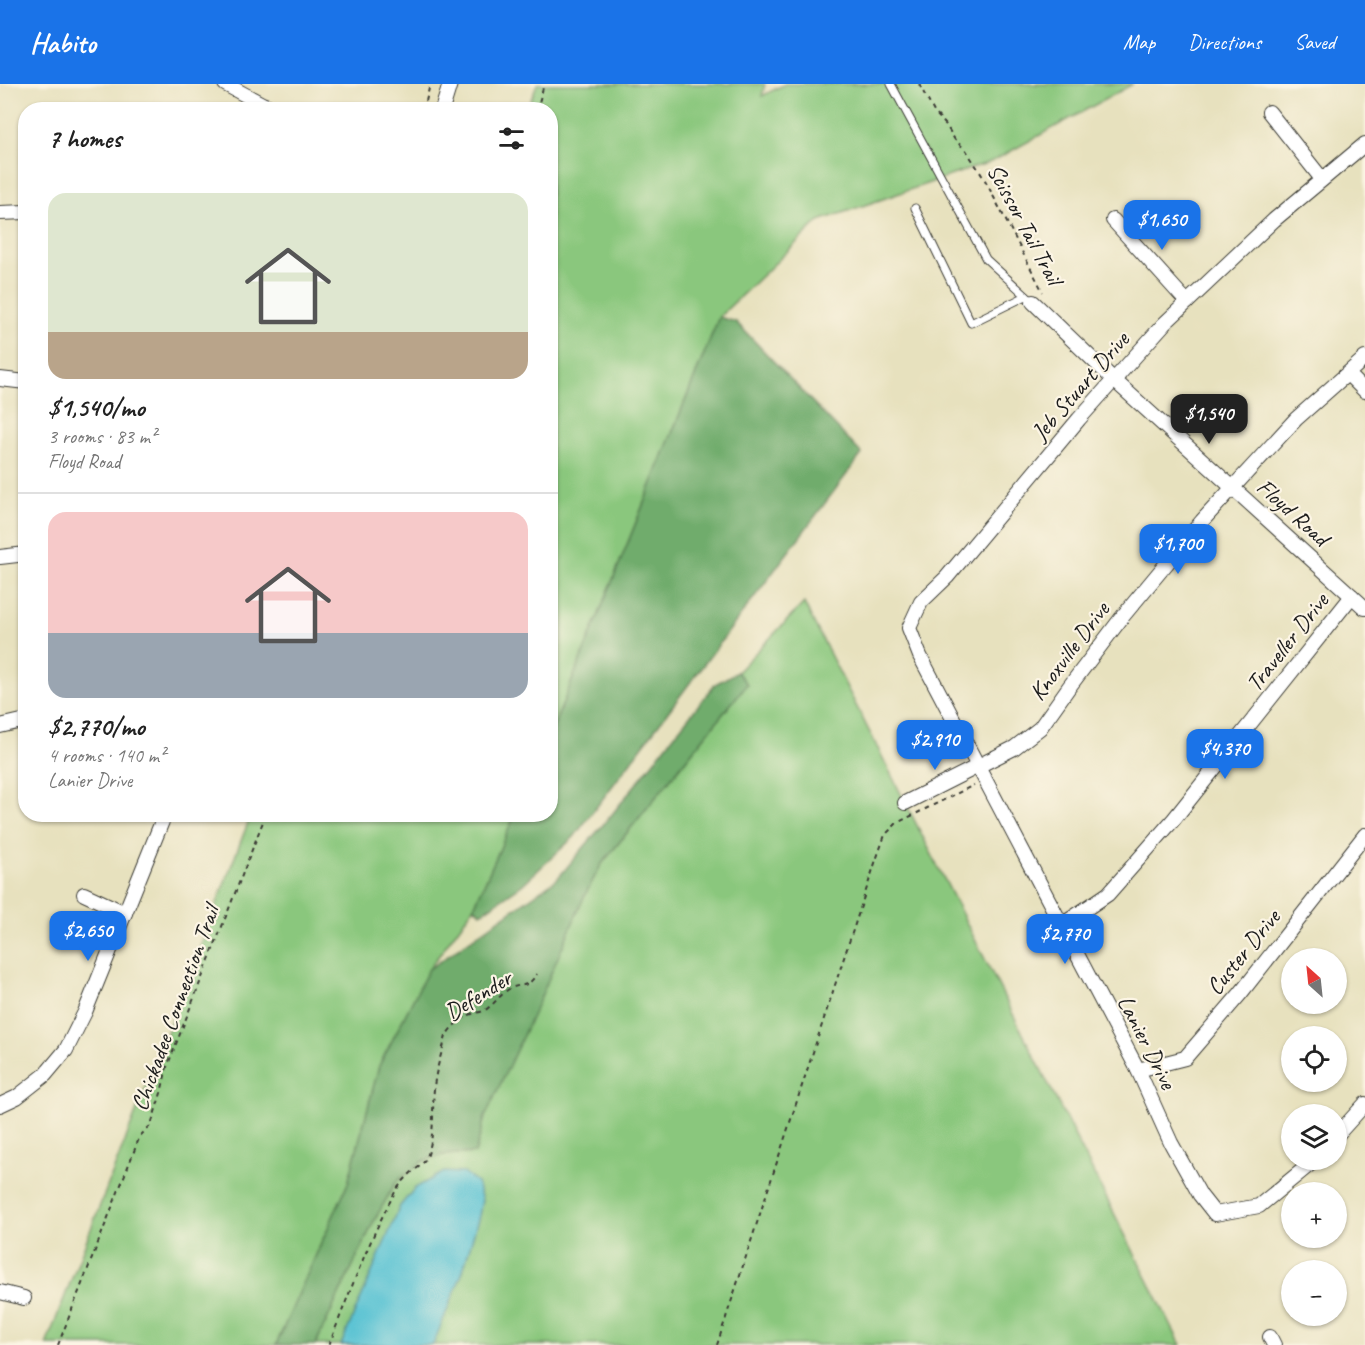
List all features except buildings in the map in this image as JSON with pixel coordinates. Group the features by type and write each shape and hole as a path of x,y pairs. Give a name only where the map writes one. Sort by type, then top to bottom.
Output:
{"street":[{"path":"225,84 253,102"},
{"path":"444,102 450,84"},
{"path":"1269,112 1322,179"},
{"name":"Jeb Stuart Drive","path":"941,697 920,656 909,628 921,602 947,577 1079,419 1164,324 1274,220 1365,144"},
{"path":"0,213 18,212"},
{"path":"1113,220 1187,302"},
{"name":"Floyd Road","path":"1034,297 1114,380 1365,608"},
{"name":"Knoxville Drive","path":"905,803 981,773 1040,728 1123,616 1202,521 1296,419 1365,358"},
{"path":"1347,374 1365,391"},
{"path":"0,379 18,381"},
{"path":"0,556 18,555"},
{"name":"Traveller Drive","path":"1062,925 1108,894 1174,819 1352,596"},
{"name":"Lanier Drive","path":"941,697 1138,1070 1171,1143 1200,1195 1215,1214 1259,1206 1303,1170"},
{"path":"0,726 18,722"},
{"path":"0,1106 45,1075 66,1050 85,1012 162,822"},
{"name":"Custer Drive","path":"1138,1070 1185,1058 1240,994 1365,835"},
{"path":"84,894 125,913"},
{"path":"1347,1124 1365,1104"},
{"path":"0,1292 24,1298"}],"lane":[{"path":"891,84 986,259 1034,297 971,323 915,207"}],"path":[{"path":"426,102 430,84"},
{"path":"539,102 544,84"},
{"name":"Scissor Tail Trail","path":"919,84 934,112 946,125 954,140 966,150 985,180 1034,297"},
{"path":"717,1345 885,836 897,823 981,773"},
{"name":"Chickadee Connection Trail","path":"58,1345 140,1136 151,1125 167,1066 263,822"},
{"name":"Defender","path":"329,1345 374,1235 396,1190 425,1161 428,1155 433,1130 434,1089 448,1030 473,1013 484,1011 509,989 529,984 537,974"}],"green space":[{"path":"537,84 765,84 762,96 785,84 1133,84 993,161 819,221 719,317 558,716 558,102 530,102"},
{"path":"719,317 736,322 862,454 574,837 522,885 481,913 474,907 512,822 558,822 558,716"},
{"path":"804,603 1181,1345 315,1345 375,1219 396,1182 423,1161 442,1155 475,1153 485,1117 584,897 601,865 747,684 737,672"},
{"path":"737,672 747,684 601,865 584,897 485,1117 475,1153 442,1155 423,1161 396,1182 375,1219 315,1345 276,1345 348,1183 379,1066 429,969 557,879 613,813 715,684"},
{"path":"248,822 512,822 474,907 429,969 379,1066 348,1183 276,1345 46,1345"}],"water":[{"path":"444,1172 464,1173 477,1183 482,1200 462,1274 433,1345 341,1345 400,1206 415,1188"}]}
